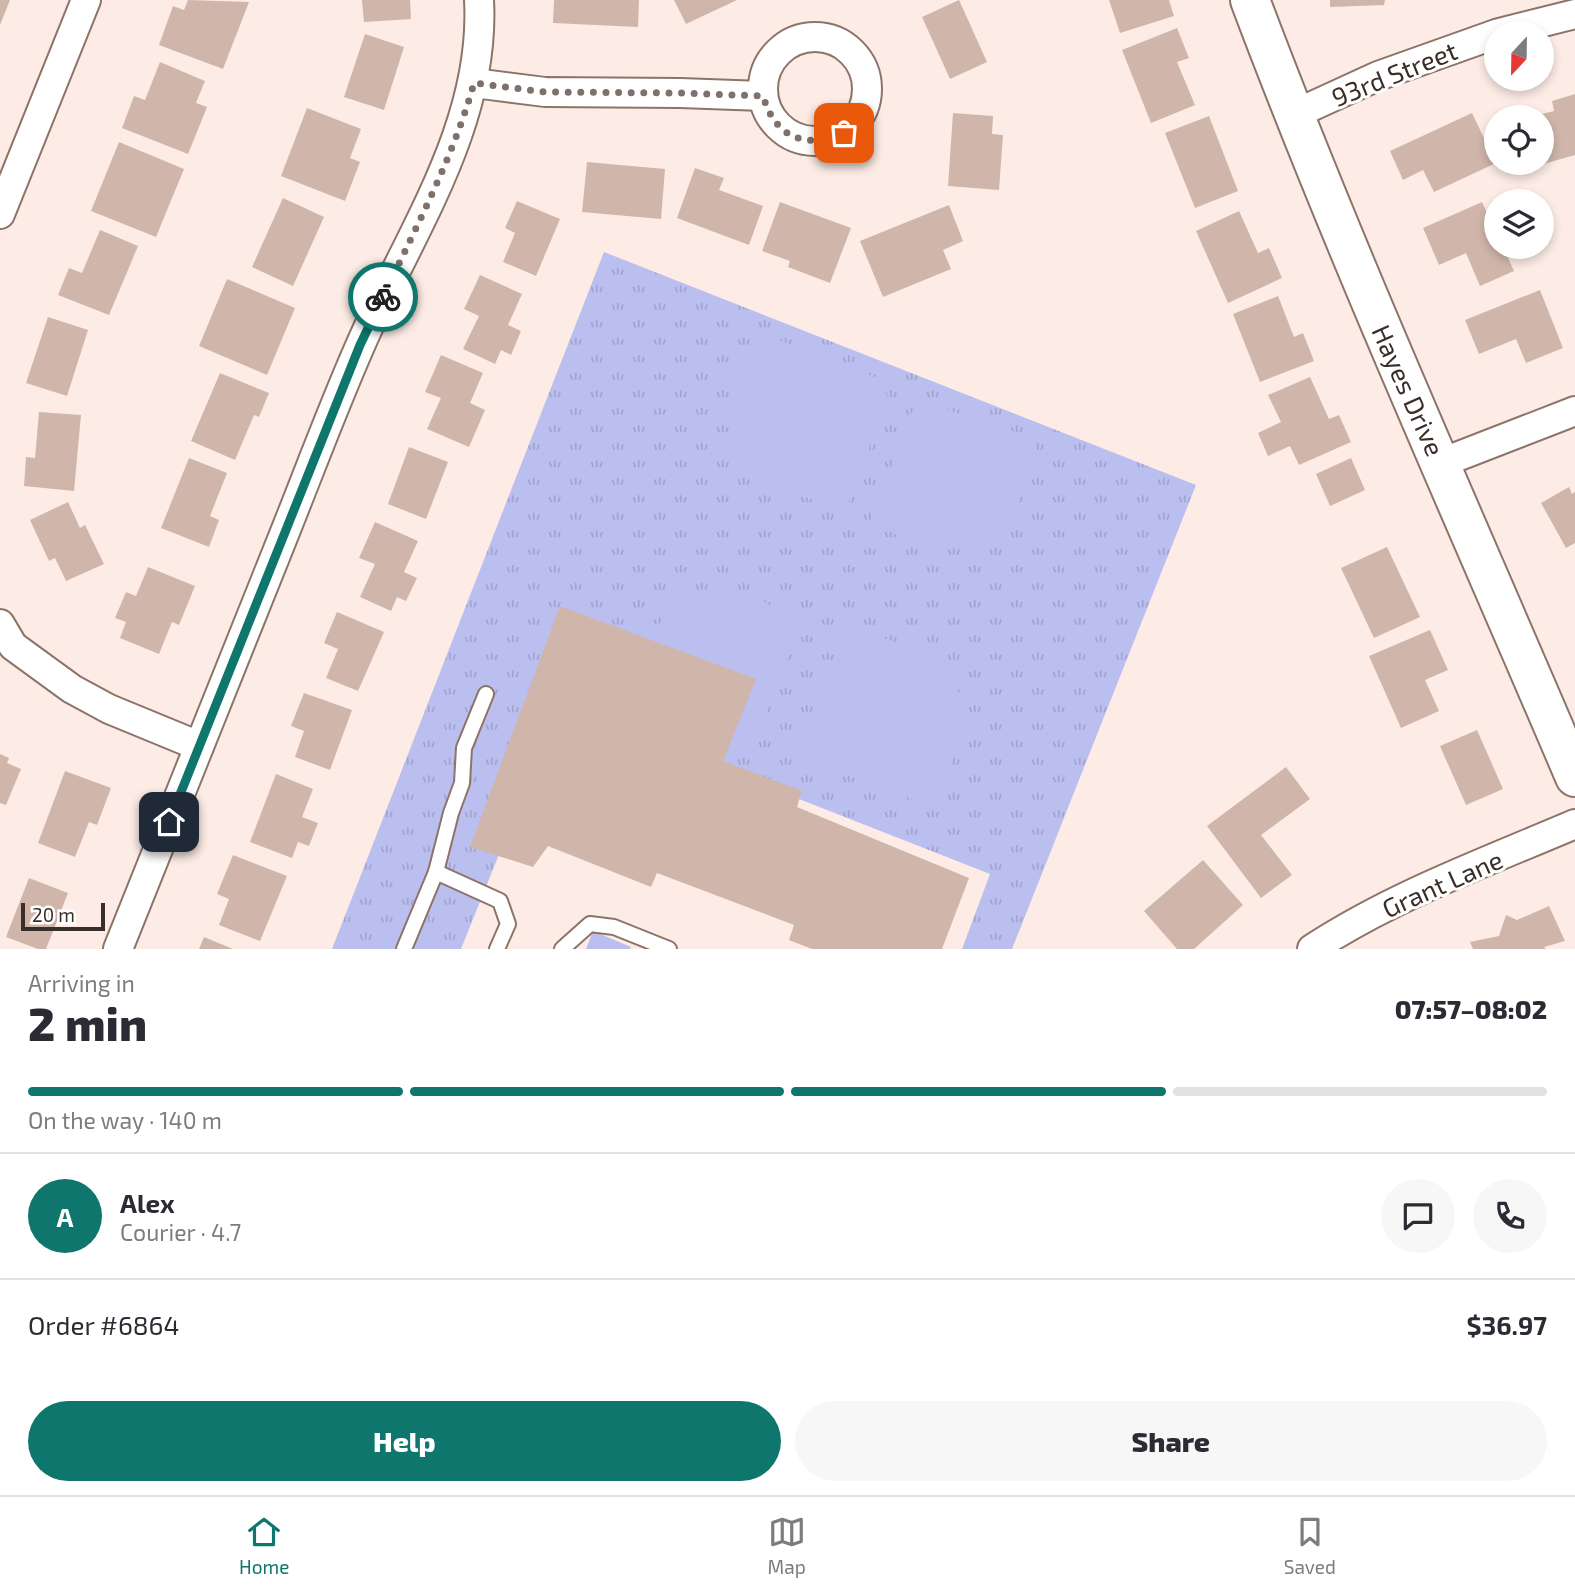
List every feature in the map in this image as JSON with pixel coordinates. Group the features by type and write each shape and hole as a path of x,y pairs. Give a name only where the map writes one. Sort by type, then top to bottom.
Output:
{"street":[{"path":"0,214 86,0"},
{"path":"118,949 360,345 434,190 458,132 474,83 480,41 479,0"},
{"name":"Hayes Drive","path":"1250,0 1293,115 1575,777"},
{"name":"93rd Street","path":"1548,21 1575,14"},
{"name":"93rd Street","path":"1293,115 1378,76 1484,39"},
{"path":"474,83 545,92 763,96"},
{"path":"1441,463 1575,411"},
{"path":"4,640 72,689 110,709 199,746"},
{"name":"Grant Lane","path":"1312,949 1341,930 1400,900 1575,824"}],"lane":[{"path":"404,949 436,872 450,813 462,783 464,748 486,694"},
{"path":"436,872 500,901 508,923 497,949"},
{"path":"562,949 590,924 614,927 669,949"}],"green space":[{"path":"604,252 1196,485 1012,949 962,949 990,874 559,705 461,949 332,949"},
{"path":"760,333 880,379 888,398 848,504 814,500 769,486 734,458 727,414 739,369"},
{"path":"929,404 1037,439 1032,474 1015,508 987,541 947,550 903,539 871,520 913,409"},
{"path":"716,586 763,601 799,625 759,731 746,736 637,691 646,646 672,603"},
{"path":"843,633 888,639 934,659 958,690 962,732 951,765 925,804 805,760 799,745"},
{"path":"593,931 631,947 586,949"}],"building":[{"path":"0,0 10,0 0,25"},
{"path":"188,0 249,2 223,69 159,45 173,6 184,10"},
{"path":"362,0 410,0 411,19 364,22"},
{"path":"554,0 639,0 638,27 553,23"},
{"path":"674,0 737,0 686,24"},
{"path":"959,0 987,62 950,79 922,17"},
{"path":"1109,0 1169,0 1174,16 1120,33"},
{"path":"1330,0 1385,0 1384,5 1330,7"},
{"path":"1177,28 1189,58 1177,62 1195,105 1151,123 1122,50"},
{"path":"365,34 404,47 384,110 344,97"},
{"path":"160,62 205,81 196,103 207,107 188,154 122,128 134,96 145,100"},
{"path":"1575,94 1575,155 1554,161 1554,105 1552,101"},
{"path":"307,108 361,129 350,158 360,162 345,201 281,176"},
{"path":"953,113 993,116 992,134 1003,135 999,190 948,186"},
{"path":"1472,113 1484,138 1484,169 1434,192 1423,170 1403,180 1390,151"},
{"path":"1209,116 1238,191 1195,208 1165,133"},
{"path":"119,142 184,169 156,237 91,211"},
{"path":"587,162 665,169 661,219 582,212"},
{"path":"695,168 724,178 719,190 763,206 749,245 677,218"},
{"path":"283,198 324,217 293,286 252,267"},
{"path":"517,201 560,219 536,276 503,262 515,233 505,228"},
{"path":"780,202 851,228 830,283 788,267 790,261 762,251"},
{"path":"1482,202 1484,259 1508,259 1514,271 1480,286 1466,253 1439,265 1423,228"},
{"path":"949,205 963,241 943,250 951,269 883,297 860,241"},
{"path":"1239,211 1258,253 1269,248 1282,278 1228,303 1196,231"},
{"path":"100,230 138,246 109,315 58,295 69,268 82,273"},
{"path":"480,275 522,294 508,325 521,331 511,355 501,350 495,364 463,349 479,316 464,309"},
{"path":"227,279 295,308 267,375 199,346"},
{"path":"1540,290 1563,348 1526,363 1516,339 1479,354 1465,320"},
{"path":"1278,296 1294,337 1303,333 1314,361 1260,382 1233,314"},
{"path":"48,317 88,330 67,396 26,383"},
{"path":"441,355 483,373 470,403 485,410 469,447 427,429 441,398 425,392"},
{"path":"220,373 269,393 259,417 254,415 235,460 191,441"},
{"path":"1310,377 1329,419 1339,415 1351,442 1299,465 1290,446 1268,456 1258,433 1281,422 1268,395"},
{"path":"39,412 81,415 74,491 24,486 26,457 35,458"},
{"path":"409,447 448,462 426,519 388,504"},
{"path":"189,458 227,473 210,516 219,520 209,547 161,528"},
{"path":"1351,458 1365,490 1330,506 1316,474"},
{"path":"1569,487 1572,494 1575,492 1575,543 1566,548 1541,503"},
{"path":"68,502 80,528 85,525 104,564 66,581 55,558 49,561 30,520"},
{"path":"375,522 418,541 404,572 417,578 406,601 397,597 391,611 360,597 375,564 359,558"},
{"path":"1387,547 1420,617 1374,638 1341,568"},
{"path":"148,567 195,586 179,625 172,622 159,654 120,638 126,622 115,618 126,592 136,596"},
{"path":"560,606 756,679 723,761 802,791 797,807 969,878 942,949 812,949 789,940 794,925 657,873 651,887 548,846 533,867 470,847"},
{"path":"337,612 384,632 358,691 326,678 338,649 324,643"},
{"path":"1430,630 1448,670 1425,680 1439,711 1401,728 1369,656"},
{"path":"304,693 352,710 330,770 295,757 304,731 291,726"},
{"path":"1477,730 1503,789 1466,805 1440,746"},
{"path":"0,754 9,758 7,763 21,769 6,805 0,803"},
{"path":"1286,767 1310,799 1261,835 1292,875 1261,898 1207,826"},
{"path":"65,771 111,788 97,825 89,822 75,857 38,843"},
{"path":"276,774 313,789 302,817 318,823 309,846 298,842 292,858 250,842"},
{"path":"233,855 287,876 260,941 219,925 229,899 217,894"},
{"path":"1203,860 1243,905 1194,949 1177,949 1144,911"},
{"path":"29,878 68,893 46,949 38,949 6,937"},
{"path":"1549,906 1565,941 1544,947 1546,949 1473,949 1470,942 1499,936 1506,915 1517,920"},
{"path":"204,937 233,949 199,949"}],"way so far":[{"path":"383,297 444,167 463,121 474,83 545,92 763,96 768,113 778,127 793,137 810,141 827,140 844,133"}],"route":[{"path":"169,822 360,345 383,297"}]}
